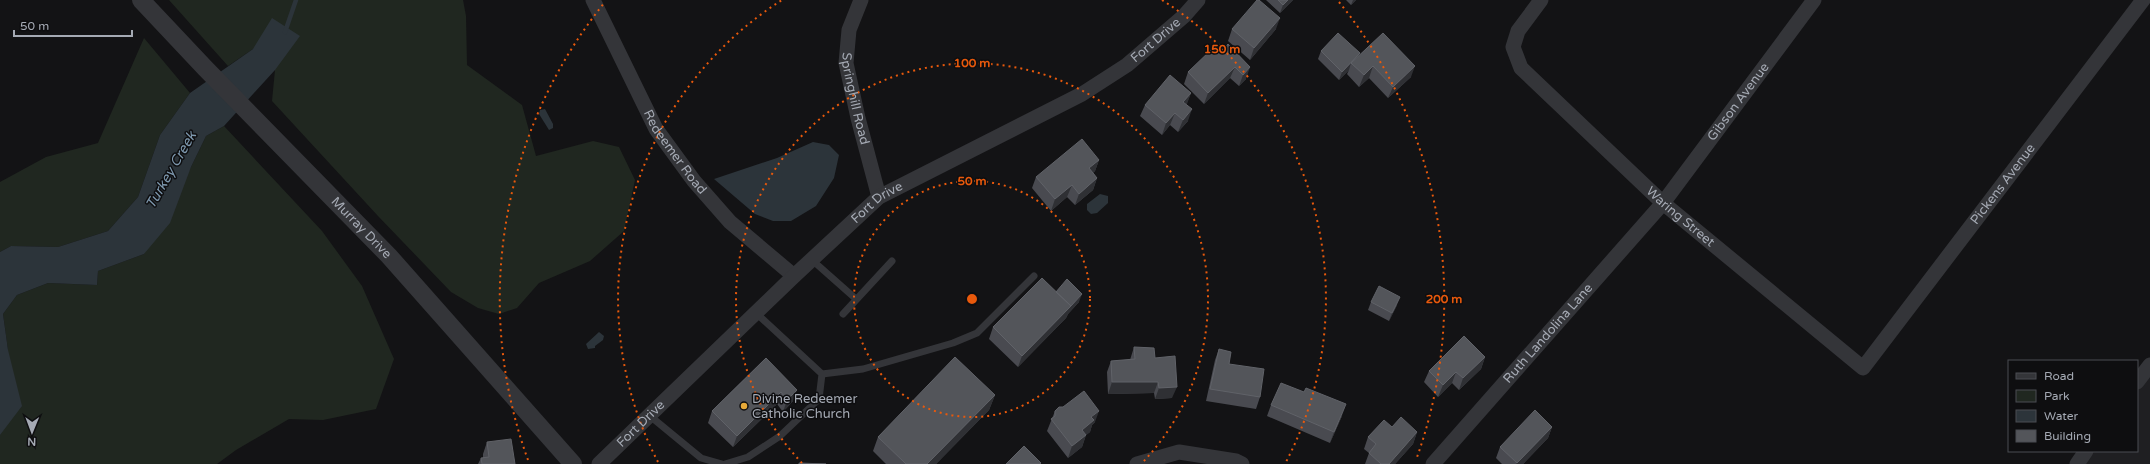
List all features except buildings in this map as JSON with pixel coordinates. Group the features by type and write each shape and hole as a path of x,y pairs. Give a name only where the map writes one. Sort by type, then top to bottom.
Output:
{"street":[{"name":"Murray Drive","path":"141,0 256,121 389,256 573,464"},
{"name":"Redeemer Road","path":"593,0 656,129 686,170 730,222 794,276"},
{"name":"Springhill Road","path":"861,0 849,30 846,63 858,118 879,197"},
{"name":"Fort Drive","path":"599,464 794,276 879,197 1082,94 1127,65 1184,16 1198,0"},
{"name":"Waring Street","path":"1541,0 1518,30 1513,52 1520,68 1663,203 1863,368"},
{"name":"Gibson Avenue","path":"1663,203 1814,0"},
{"name":"Pickens Avenue","path":"1863,368 2143,0"},
{"name":"Ruth Landolina Lane","path":"1433,464 1663,203"},
{"path":"2138,381 2150,364"},
{"path":"1137,464 1179,452 1236,461 1242,464"},
{"path":"2077,464 2085,452"}],"lane":[{"path":"812,260 856,299"},
{"path":"843,314 892,262"},
{"path":"756,313 822,374 863,369 953,343 977,333 1034,276"},
{"path":"726,464 748,457 780,436 819,398 822,374"},
{"path":"650,416 701,458 722,464"}],"shaded area":[{"path":"2150,365 2150,464 2077,464 2085,452 2138,452 2138,381"}],"green space":[{"path":"169,0 463,0 466,16 467,65 522,105 536,156 593,141 619,147 635,180 624,231 590,261 539,283 517,308 499,314 478,308 451,292 378,216 272,101 275,70 253,49 228,66"},
{"path":"144,38 190,93 160,135 138,197 108,231 58,247 11,246 0,252 0,182 46,157 98,143"},
{"path":"224,126 322,231 362,286 394,359 376,409 323,420 289,419 236,450 217,464 0,464 0,435 8,350 3,314 17,295 48,283 97,285 98,271 144,254 206,136"}],"water":[{"path":"272,18 300,36 275,70 224,126 206,136 191,167 170,223 144,254 98,271 97,285 48,283 17,295 3,314 8,350 22,406 0,435 0,252 11,246 58,247 108,231 138,197 160,135 190,93 253,49"},
{"path":"545,109 553,124 553,128 549,130 539,114 540,110"},
{"path":"813,142 829,145 839,155 834,178 816,206 791,221 773,221 755,214 714,179 777,158"},
{"path":"1100,194 1108,196 1108,203 1097,213 1091,214 1087,210 1087,204"},
{"path":"599,332 604,336 603,340 595,346 595,348 588,349 586,344"}],"waterway":[{"name":"Turkey Creek","path":"285,32 296,0"}],"place":[{"name":"Divine Redeemer Catholic Church","path":"744,406"}]}
